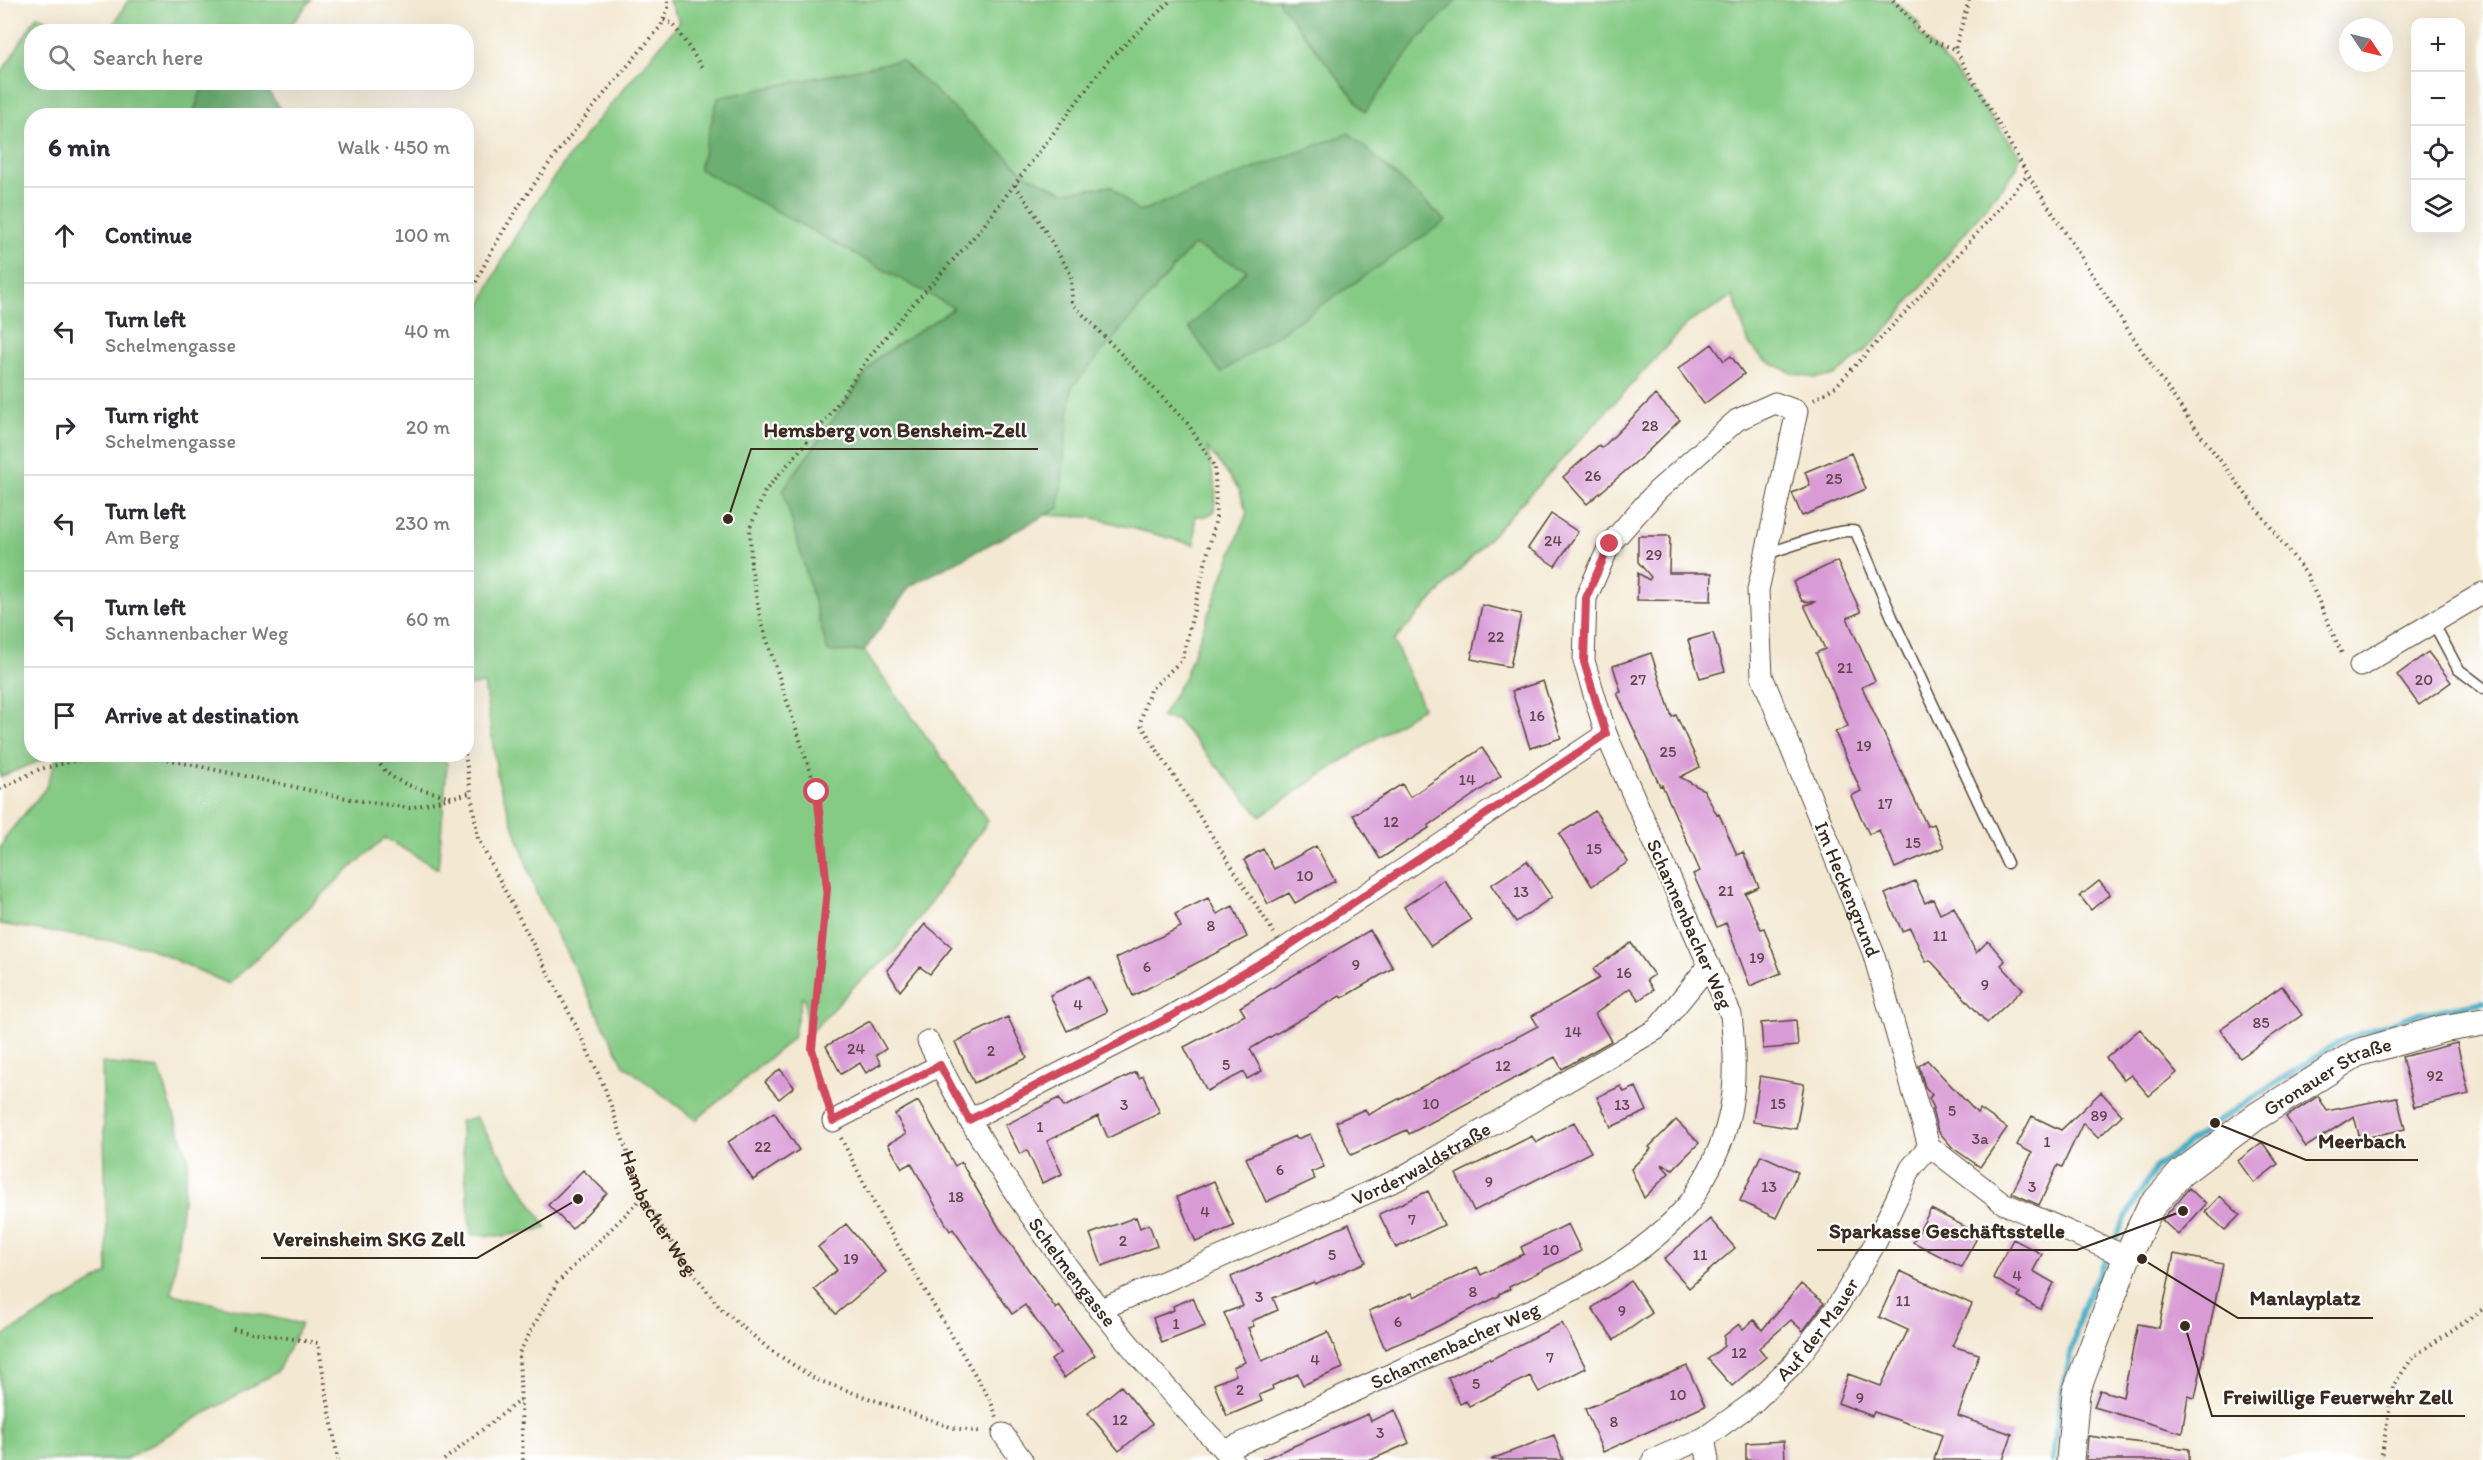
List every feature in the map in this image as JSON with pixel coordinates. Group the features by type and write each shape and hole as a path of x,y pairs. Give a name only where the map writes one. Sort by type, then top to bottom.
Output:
{"street":[{"name":"Schannenbacher Weg","path":"1229,1456 1586,1283 1656,1237 1692,1200 1713,1164 1727,1131 1735,1090 1736,1056 1731,1015 1606,734 1584,662 1586,598 1610,544 1657,491 1737,420 1775,403 1797,411"},
{"name":"Im Heckengrund","path":"1797,411 1758,590 1762,676 1873,952 1929,1146"},
{"path":"2360,666 2483,593"},
{"path":"969,1120 1168,1018 1284,949 1606,734"},
{"name":"Vorderwaldstraße","path":"1099,1310 1397,1180 1657,1029 1708,965"},
{"name":"Gronauer Straße","path":"2070,1460 2076,1392 2116,1252 2181,1173 2257,1116 2357,1053 2442,1029 2483,1022"},
{"name":"Schelmengasse","path":"928,1041 969,1120 1031,1219 1099,1310 1229,1456"},
{"path":"833,1121 940,1065"},
{"path":"1929,1146 2003,1203 2116,1252"},
{"name":"Auf der Mauer","path":"1653,1460 1704,1438 1754,1402 1793,1364 1837,1307 1876,1242 1911,1168 1929,1146"},
{"path":"1003,1434 1022,1460"},
{"path":"1704,1438 1708,1460"}],"lane":[{"path":"1766,554 1835,533 1849,530 1856,532 1892,617 2007,863"},
{"path":"2433,622 2458,669 2483,688"}],"path":[{"path":"474,289 507,228 540,176 664,20 668,0"},
{"path":"1003,1434 990,1400 880,1215 833,1121 812,1049 827,888 817,792 761,622 751,567 750,528 765,490 829,416 866,361 906,312 981,229 1107,62 1171,0"},
{"path":"1893,0 1929,40 1955,49 2028,175 2188,418 2307,575 2343,656 2360,666"},
{"path":"1955,49 1967,0"},
{"path":"664,20 673,24 702,67"},
{"path":"1797,411 1836,386 1942,273 2028,175"},
{"path":"1015,185 1035,212 1071,274 1072,303 1188,424 1215,467 1216,518 1182,660 1150,690 1140,723 1284,949"},
{"path":"0,789 40,769 69,762"},
{"path":"179,762 355,800 410,808 470,793"},
{"path":"381,762 392,777 406,784 452,797"},
{"name":"Hambacher Weg","path":"466,762 478,838 575,1024 604,1086 643,1197 679,1254 720,1308 778,1355 815,1379 953,1428 1003,1434"},
{"path":"523,1460 519,1353 557,1284 643,1197"},
{"path":"2381,1460 2393,1386 2413,1357 2483,1309"},
{"path":"233,1329 318,1343 338,1460"},
{"path":"444,1460 521,1400"}],"green space":[{"path":"128,0 311,0 292,24 114,24"},
{"path":"668,0 1893,0 1920,24 1916,30 1948,63 2020,154 2017,168 1889,327 1863,353 1834,376 1813,378 1790,372 1763,359 1749,344 1733,296 1688,323 1394,641 1423,707 1260,816 1177,720 1161,718 1185,676 1247,513 1239,489 1207,447 1216,490 1214,512 1207,516 1195,516 1195,545 1091,517 1045,515 967,521 851,651 864,651 988,821 895,952 852,988 806,1038 805,998 802,997 793,1038 696,1120 624,1065 537,895 498,780 484,684 474,685 474,326 483,300 504,256 556,174 680,22"},
{"path":"1277,0 1457,0 1419,39 1365,112"},
{"path":"37,16 60,24 32,24"},
{"path":"24,37 24,90 202,90 195,108 24,108 24,762 37,762 0,777 0,75"},
{"path":"901,60 1027,175 1064,192 1111,186 1138,212 1349,133 1446,221 1221,373 1189,327 1247,270 1193,245 1072,387 1059,508 910,586 864,651 828,652 783,490 877,358 954,308 699,169 718,98"},
{"path":"201,90 267,90 280,108 195,108"},
{"path":"55,762 446,762 447,764 438,869 385,838 229,984 144,946 0,924 0,848 7,835 45,789"},
{"path":"102,1063 159,1069 188,1158 172,1294 301,1324 277,1372 124,1460 0,1460 0,1338 108,1273"},
{"path":"476,1117 547,1228 505,1236 471,1235 460,1121"}],"building":[{"path":"1712,344 1724,361 1731,356 1744,374 1704,404 1678,369"},
{"path":"1655,395 1680,420 1644,455 1587,504 1563,477 1599,445 1602,448"},
{"path":"1851,453 1866,489 1802,516 1792,493 1810,485 1805,472"},
{"path":"1551,514 1578,532 1555,566 1528,548"},
{"path":"1638,536 1670,536 1669,573 1712,573 1711,601 1637,600 1638,573 1649,580 1651,577 1638,562"},
{"path":"1837,561 1861,612 1847,618 1875,681 1862,687 1927,826 1934,824 1944,847 1895,868 1879,830 1869,834 1851,796 1861,791 1835,732 1848,726 1816,653 1825,649 1804,605 1816,602 1802,601 1793,582"},
{"path":"1482,605 1521,614 1510,667 1471,659"},
{"path":"1713,633 1725,671 1700,678 1688,640"},
{"path":"2428,652 2451,682 2419,705 2397,675"},
{"path":"1651,653 1672,717 1676,715 1700,767 1680,777 1704,790 1717,815 1719,814 1737,855 1743,852 1759,887 1745,893 1761,929 1764,928 1781,973 1750,986 1726,923 1717,927 1693,874 1700,871 1662,785 1660,786 1617,693 1621,692 1613,666"},
{"path":"1543,681 1561,738 1530,748 1512,691"},
{"path":"1482,748 1501,776 1428,826 1429,828 1380,859 1353,815 1402,784 1410,797"},
{"path":"1595,811 1628,862 1592,886 1559,834"},
{"path":"1316,846 1335,881 1295,903 1289,893 1268,904 1244,860 1263,849 1274,869"},
{"path":"1527,861 1552,897 1516,922 1491,885"},
{"path":"1444,880 1471,920 1431,946 1404,907"},
{"path":"1915,881 1925,903 1933,899 1940,914 1954,907 1976,953 1988,941 2005,961 2001,965 2023,989 1987,1023 1930,960 1926,962 1910,928 1902,931 1885,894"},
{"path":"2099,881 2110,894 2091,910 2080,896"},
{"path":"1208,898 1217,914 1233,906 1247,937 1133,996 1116,958 1181,927 1175,914"},
{"path":"925,924 952,947 930,974 920,967 900,991 887,970"},
{"path":"1370,930 1393,968 1250,1049 1262,1071 1247,1079 1244,1072 1207,1091 1184,1047 1245,1015 1240,1007"},
{"path":"1631,943 1654,975 1647,980 1653,990 1639,1000 1630,988 1595,1014 1611,1041 1562,1069 1555,1057 1409,1134 1407,1130 1351,1155 1336,1122 1365,1109 1368,1115 1538,1026 1532,1016 1600,978 1593,969"},
{"path":"1089,976 1107,1012 1067,1031 1050,995"},
{"path":"2282,986 2302,1015 2240,1058 2220,1029"},
{"path":"1008,1017 1027,1058 974,1083 955,1042"},
{"path":"1796,1020 1798,1046 1763,1049 1761,1023"},
{"path":"870,1021 886,1049 876,1055 881,1064 866,1073 860,1063 841,1074 826,1046"},
{"path":"2140,1029 2177,1073 2149,1096 2131,1075 2124,1080 2106,1058"},
{"path":"2457,1043 2469,1094 2414,1107 2402,1057"},
{"path":"1927,1060 1977,1113 1980,1109 2007,1128 1980,1167 1953,1148 1938,1131 1932,1110 1934,1108 1929,1098 1932,1095 1925,1087 1919,1066"},
{"path":"780,1069 794,1087 779,1099 765,1082"},
{"path":"1136,1072 1139,1078 1143,1076 1160,1113 1108,1138 1098,1116 1047,1141 1062,1174 1042,1183 1027,1150 1020,1154 1005,1125 1059,1098 1064,1107"},
{"path":"1760,1076 1804,1084 1796,1129 1753,1122"},
{"path":"1621,1086 1624,1092 1636,1087 1647,1111 1611,1127 1597,1097"},
{"path":"2101,1092 2122,1115 2098,1138 2083,1123 2062,1167 2058,1165 2039,1205 2012,1193 2032,1153 2017,1145 2032,1116 2061,1130"},
{"path":"2318,1096 2327,1111 2397,1097 2405,1129 2360,1139 2354,1116 2306,1147 2286,1117"},
{"path":"918,1101 955,1166 961,1162 1000,1229 1056,1309 1059,1306 1095,1355 1064,1378 1051,1360 1060,1353 1025,1305 1012,1314 953,1229 950,1231 911,1163 902,1168 888,1144 906,1134 895,1114"},
{"path":"774,1112 799,1150 753,1180 728,1142"},
{"path":"1676,1120 1699,1143 1673,1169 1661,1164 1669,1173 1644,1198 1631,1169"},
{"path":"1574,1122 1591,1152 1474,1211 1456,1174 1532,1136 1536,1143"},
{"path":"1310,1134 1324,1167 1311,1172 1315,1179 1266,1202 1246,1158 1295,1136 1297,1139"},
{"path":"2262,1142 2278,1164 2254,1183 2238,1161"},
{"path":"1761,1155 1798,1172 1776,1218 1740,1201"},
{"path":"583,1170 607,1193 572,1229 548,1205"},
{"path":"1214,1181 1234,1226 1196,1242 1177,1197"},
{"path":"2189,1188 2206,1204 2178,1235 2162,1220"},
{"path":"1428,1191 1444,1225 1396,1248 1379,1214"},
{"path":"2220,1196 2240,1215 2225,1230 2205,1212"},
{"path":"1931,1209 1979,1234 1961,1267 1913,1242"},
{"path":"1136,1217 1140,1228 1149,1224 1157,1246 1102,1266 1090,1234"},
{"path":"1710,1219 1735,1248 1689,1288 1664,1259"},
{"path":"846,1224 886,1272 836,1314 814,1289 837,1270 818,1247"},
{"path":"1349,1224 1366,1262 1315,1284 1314,1282 1273,1298 1278,1310 1252,1321 1254,1326 1248,1328 1262,1361 1328,1332 1343,1368 1303,1385 1298,1374 1259,1395 1262,1401 1227,1416 1214,1384 1236,1375 1233,1367 1245,1362 1224,1313 1243,1306 1231,1277"},
{"path":"1568,1224 1581,1251 1509,1287 1510,1289 1499,1296 1428,1331 1385,1349 1369,1311 1412,1293 1414,1297 1477,1267 1481,1275 1524,1254 1521,1247"},
{"path":"2013,1239 2042,1254 2033,1271 2054,1283 2040,1309 2018,1297 2020,1293 1993,1278"},
{"path":"2174,1254 2223,1264 2195,1398 2188,1396 2182,1433 2094,1407 2100,1390 2123,1397 2138,1324 2159,1328"},
{"path":"1900,1271 1972,1304 1952,1346 1979,1354 1958,1416 2012,1434 2003,1460 1934,1460 1942,1435 1874,1412 1872,1416 1838,1403 1848,1374 1881,1386 1908,1330 1879,1317"},
{"path":"1631,1281 1652,1313 1614,1340 1592,1308"},
{"path":"1801,1284 1824,1303 1803,1331 1791,1320 1759,1348 1766,1357 1732,1386 1708,1359 1724,1346 1724,1336 1739,1324 1743,1329 1754,1320 1762,1330"},
{"path":"1193,1298 1205,1326 1162,1343 1153,1318 1174,1310 1173,1306"},
{"path":"1562,1323 1586,1368 1539,1392 1530,1376 1469,1406 1466,1401 1460,1404 1448,1378 1489,1358 1490,1360"},
{"path":"1687,1366 1705,1406 1603,1452 1585,1409"},
{"path":"1121,1386 1152,1424 1119,1451 1088,1413"},
{"path":"1395,1410 1409,1443 1371,1460 1261,1460 1368,1414 1371,1421"},
{"path":"1554,1435 1563,1460 1492,1460 1492,1459"},
{"path":"2088,1436 2189,1449 2189,1460 2086,1460"},
{"path":"1784,1441 1785,1460 1746,1460 1746,1443"}],"waterway":[{"path":"2053,1460 2060,1401 2081,1311 2125,1219 2155,1168 2215,1123 2340,1041 2414,1015 2483,1002"}],"place":[{"name":"Hemsberg von Bensheim-Zell","path":"728,519"},
{"name":"Meerbach","path":"2215,1123"},
{"name":"Vereinsheim SKG Zell","path":"578,1199"},
{"name":"Sparkasse Geschäftsstelle","path":"2183,1211"},
{"name":"Manlayplatz","path":"2142,1259"},
{"name":"Freiwillige Feuerwehr Zell","path":"2185,1326"}],"route":[{"path":"817,792 827,888 812,1049 833,1121 940,1065 969,1120 1168,1018 1284,949 1606,734 1584,662 1586,598 1610,544"}]}
